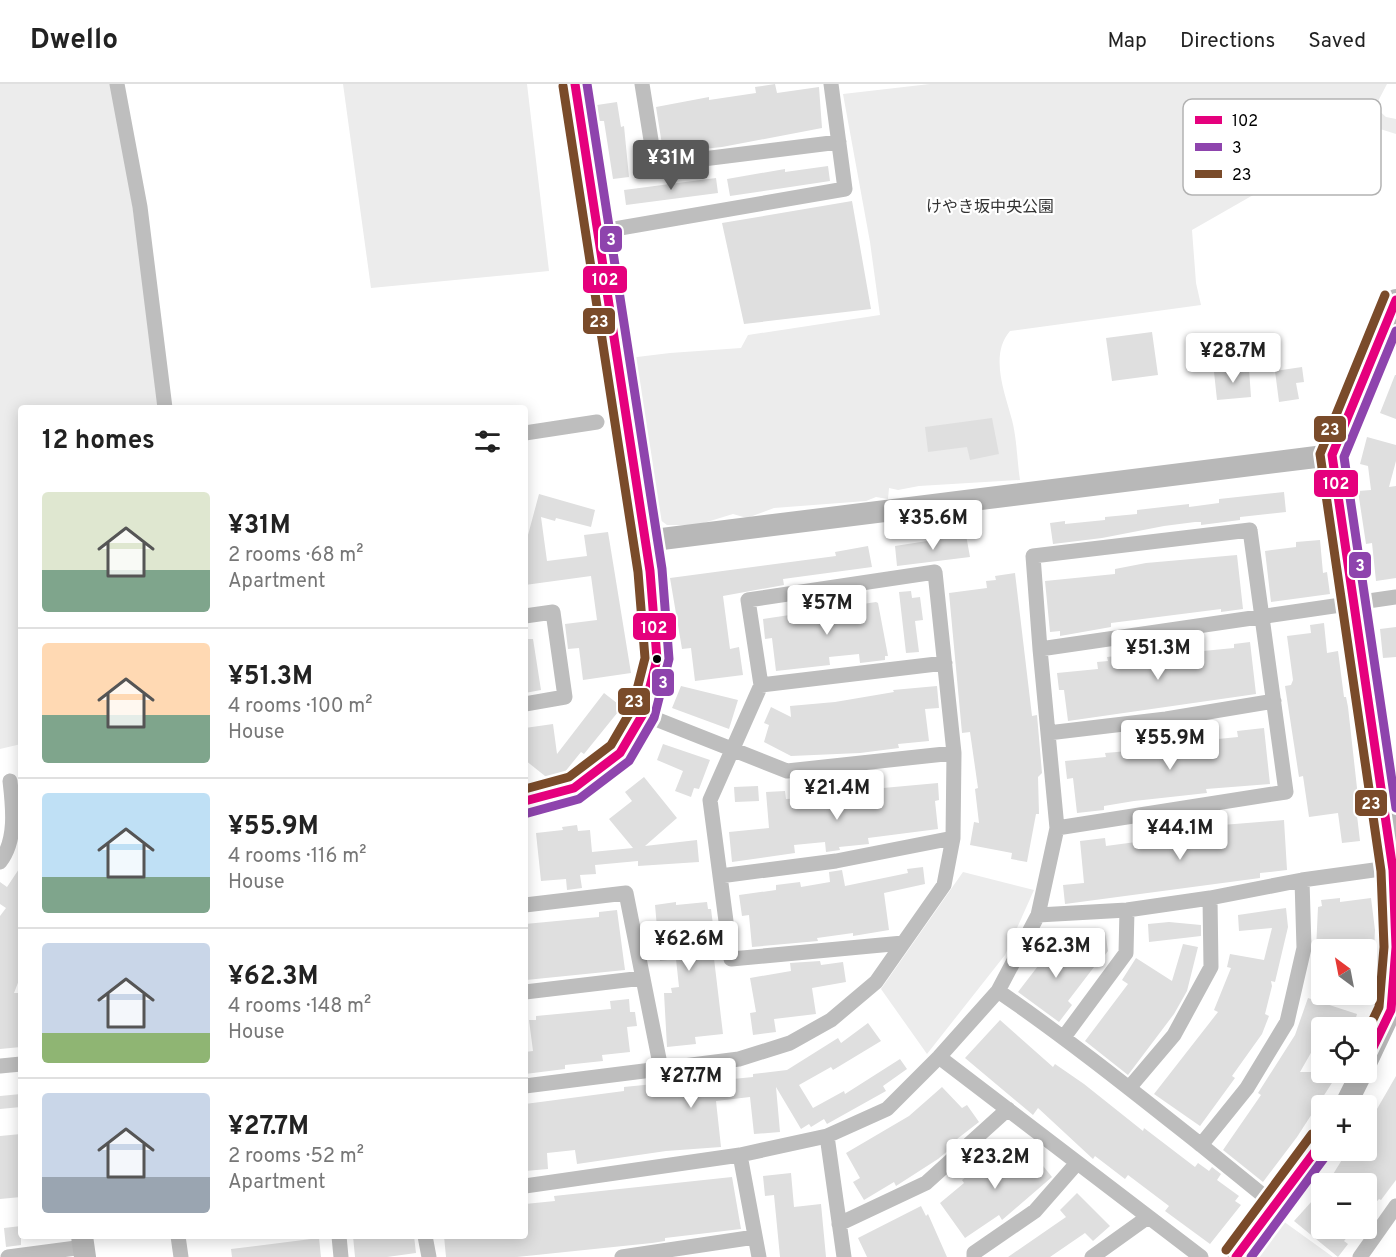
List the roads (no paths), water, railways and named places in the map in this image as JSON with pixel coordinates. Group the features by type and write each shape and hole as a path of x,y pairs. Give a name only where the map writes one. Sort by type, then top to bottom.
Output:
{"street":[{"path":"117,84 140,207 165,405"},
{"path":"528,800 574,788 620,753 644,714 657,659 645,542 575,84"},
{"path":"642,84 655,165 839,142"},
{"path":"597,232 845,189 831,84"},
{"path":"1377,1040 1391,1010 1396,947 1394,867 1332,455 1396,300"},
{"path":"528,433 597,422"},
{"path":"645,542 1332,455"},
{"path":"528,1186 740,1155 827,1136 887,1109 939,1057 998,991 1038,915 1056,828 1033,556 1250,530 1286,792 1056,828"},
{"path":"528,1086 739,1059 790,1043 831,1020 876,982 944,885 953,838 954,753 935,572 748,600 761,685 710,800 731,959 903,943"},
{"path":"1040,649 1396,597"},
{"path":"528,616 553,612 565,697 528,703"},
{"path":"761,685 945,663"},
{"path":"1048,733 1166,719 1274,701"},
{"path":"644,714 787,771 954,753"},
{"path":"0,862 6,854 14,817 10,781"},
{"path":"720,876 836,861 953,838"},
{"path":"1038,915 1127,910 1394,867"},
{"path":"1201,1145 1247,1088 1287,1022 1304,948 1302,880"},
{"path":"528,905 626,893 661,1069"},
{"path":"1129,1088 1174,1035 1211,967 1210,898"},
{"path":"1064,1036 1126,953 1127,910"},
{"path":"528,992 643,978"},
{"path":"998,991 1064,1036 1275,1204"},
{"path":"939,1057 1201,1257"},
{"path":"0,1066 18,1064"},
{"path":"839,1224 926,1183 1008,1109"},
{"path":"827,1136 844,1257"},
{"path":"740,1155 759,1257"},
{"path":"1236,1257 1311,1156"},
{"path":"974,1257 974,1253 1035,1211 1077,1163"},
{"path":"1360,1257 1396,1206"},
{"path":"1092,1257 1148,1217"},
{"path":"622,1257 755,1237"},
{"path":"178,1239 181,1257"},
{"path":"339,1239 341,1257"},
{"path":"426,1239 429,1257"},
{"path":"8,1257 84,1247"}],"park label":[{"name":"けやき坂中央公園","path":"990,208"}]}
